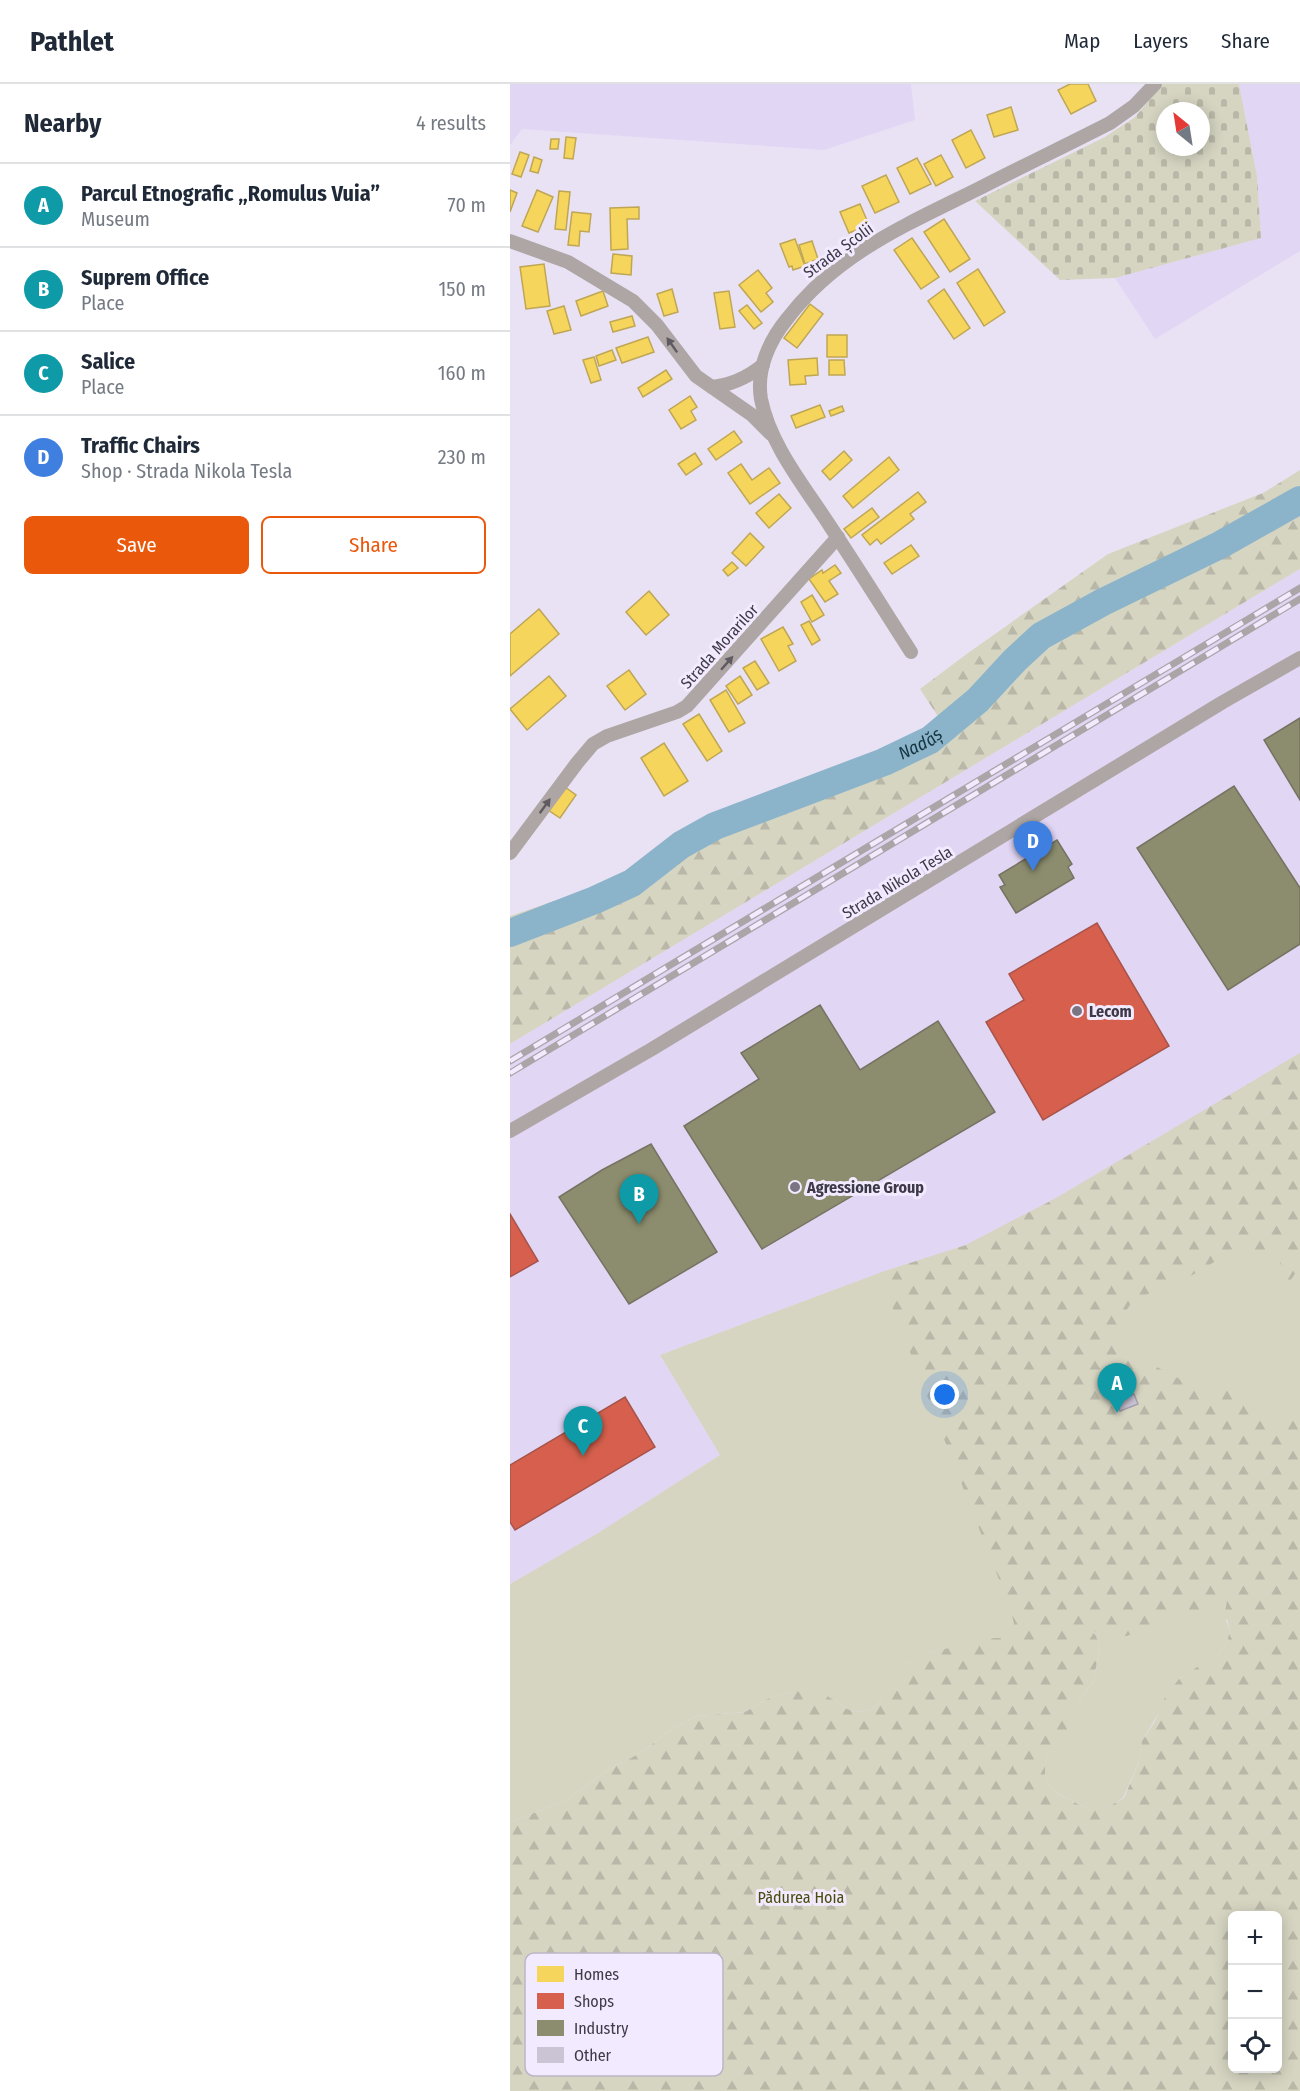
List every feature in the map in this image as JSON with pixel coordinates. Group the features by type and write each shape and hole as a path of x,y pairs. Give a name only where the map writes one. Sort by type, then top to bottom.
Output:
{"street":[{"name":"Strada Școlii","path":"911,652 776,440 768,422 761,398 760,379 763,365 778,330 796,307 827,275 845,261 908,223 1110,123 1134,106 1155,84"},
{"path":"510,241 568,262 633,301 657,325 696,376 752,415 776,440"},
{"path":"712,387 736,382 752,375 763,365"},
{"name":"Strada Morarilor","path":"510,853 593,744 607,736 677,712 687,706 837,537"},
{"name":"Strada Nikola Tesla","path":"510,1131 663,1043 1223,702 1300,658"}],"shaded area":[{"path":"510,84 911,84 915,120 824,150 522,129 510,145"},
{"path":"1239,84 1300,84 1300,251 1155,339 1115,278 1261,238 1257,176"},
{"path":"1300,569 1300,1053 1058,1197 966,1245 879,1273 660,1355 720,1455 598,1533 510,1584 510,1044"}],"green space":[{"path":"1163,84 1239,84 1257,176 1261,238 1115,278 1060,280 975,201 1105,137 1135,117"},
{"path":"1300,470 1300,569 510,1044 510,916 622,878 692,830 742,804 888,751 912,739 941,721 920,689 1108,554 1263,493"},
{"path":"1300,1053 1300,1580 1226,1620 1230,1630 1227,1642 1211,1659 1179,1679 1142,1741 1138,1764 1123,1798 1103,1810 1090,1810 1058,1794 1049,1786 1045,1775 1045,1762 1049,1752 1078,1702 1093,1682 1100,1647 1096,1636 1088,1628 1017,1639 1006,1638 931,1652 908,1663 880,1702 871,1710 859,1712 847,1709 826,1695 790,1692 767,1699 745,1712 697,1716 665,1733 647,1749 602,1774 563,1802 510,1822 510,1584 598,1533 720,1455 660,1355 879,1273 966,1245 1058,1197"},
{"name":"Pădurea Hoia","path":"1300,1053 1300,1266 1287,1286 1276,1248 1226,1255 1179,1283 1134,1299 1114,1329 1124,1350 1199,1389 1230,1384 1242,1404 1269,1419 1300,1409 1300,2091 510,2091 510,1822 563,1802 602,1774 647,1749 665,1733 697,1716 745,1712 767,1699 790,1692 803,1691 826,1695 847,1709 859,1712 871,1710 880,1702 899,1672 908,1663 920,1657 931,1652 994,1638 1017,1638 1011,1610 879,1273 966,1245 1058,1197","holes":["1227,1601 1225,1612 1230,1630 1227,1642 1220,1652 1179,1679 1164,1699 1155,1721 1142,1741 1138,1764 1124,1798 1102,1810 1090,1810 1058,1794 1049,1786 1045,1775 1045,1762 1049,1752 1065,1735 1078,1702 1093,1682 1100,1647 1096,1636 1090,1629 1107,1637 1127,1636 1148,1626"]}],"building: Homes":[{"path":"1070,84 1088,84 1096,101 1071,114 1058,90"},
{"path":"1011,107 1018,130 994,137 987,115"},
{"path":"971,130 985,158 966,168 952,140"},
{"path":"566,137 576,138 573,159 564,158"},
{"path":"551,139 559,139 558,149 550,149"},
{"path":"520,152 529,155 521,177 512,174"},
{"path":"941,155 953,177 936,186 924,164"},
{"path":"534,157 542,160 538,173 530,171"},
{"path":"917,158 931,184 910,194 897,168"},
{"path":"886,175 899,202 875,213 862,186"},
{"path":"510,190 517,193 510,212"},
{"path":"537,190 553,197 538,232 522,226"},
{"path":"559,191 570,192 566,230 555,229"},
{"path":"860,204 869,225 849,233 840,212"},
{"path":"639,207 639,219 627,219 628,249 611,250 610,208"},
{"path":"572,212 591,214 589,232 580,231 579,246 568,245"},
{"path":"944,219 970,259 950,272 924,232"},
{"path":"912,238 939,277 921,289 894,250"},
{"path":"795,239 805,266 793,270 792,266 789,267 780,244"},
{"path":"812,241 818,259 805,264 799,245"},
{"path":"613,254 632,256 631,275 611,273"},
{"path":"544,264 550,306 526,309 520,267"},
{"path":"978,269 1005,312 984,326 957,283"},
{"path":"758,270 772,288 766,293 773,302 761,312 739,285"},
{"path":"672,289 678,312 664,316 657,294"},
{"path":"944,289 970,328 954,339 928,301"},
{"path":"603,291 608,306 581,316 576,301"},
{"path":"729,291 735,327 720,329 714,293"},
{"path":"810,304 823,314 797,348 784,338"},
{"path":"747,305 762,323 754,329 739,311"},
{"path":"564,306 571,330 554,334 547,311"},
{"path":"632,316 635,326 613,332 610,322"},
{"path":"827,335 847,335 847,357 827,357"},
{"path":"648,337 654,352 622,363 616,348"},
{"path":"612,350 616,360 599,366 596,356"},
{"path":"594,357 601,380 591,383 583,360"},
{"path":"817,358 818,375 805,376 806,384 790,385 788,360"},
{"path":"829,360 844,360 845,375 829,375"},
{"path":"666,370 672,379 643,397 638,388"},
{"path":"690,396 697,407 691,411 696,420 681,429 669,410"},
{"path":"820,405 825,417 796,428 791,416"},
{"path":"842,406 844,411 831,416 829,411"},
{"path":"734,431 742,442 716,460 708,449"},
{"path":"844,451 852,460 830,480 822,471"},
{"path":"695,453 702,464 686,475 678,464"},
{"path":"889,457 899,470 853,508 843,496"},
{"path":"741,464 752,480 769,468 780,483 750,504 728,473"},
{"path":"918,492 926,502 910,514 914,519 881,544 877,539 870,545 862,535"},
{"path":"779,494 791,508 769,528 756,513"},
{"path":"872,508 879,517 851,538 844,529"},
{"path":"750,533 764,547 746,566 732,553"},
{"path":"911,545 919,556 892,574 884,563"},
{"path":"732,562 738,568 728,576 723,570"},
{"path":"835,565 841,573 829,581 838,594 825,602 809,579"},
{"path":"649,591 669,615 646,635 626,612"},
{"path":"812,595 824,615 812,622 801,602"},
{"path":"539,609 559,634 510,676 510,634"},
{"path":"809,621 820,640 812,645 801,625"},
{"path":"783,627 793,644 788,646 796,661 779,671 761,639"},
{"path":"755,661 769,683 757,690 743,668"},
{"path":"629,670 646,694 625,710 607,686"},
{"path":"549,676 566,696 527,730 510,709"},
{"path":"740,676 752,695 738,704 726,686"},
{"path":"726,690 745,723 729,732 710,700"},
{"path":"699,714 722,751 707,761 683,724"},
{"path":"664,743 688,781 664,796 641,758"},
{"path":"565,787 576,795 560,818 548,810"},
{"path":"1126,1377 1129,1386 1105,1395 1102,1387"}],"building: Shops":[{"name":"Lecom","path":"1097,923 1169,1046 1043,1120 986,1022 1024,1000 1009,974"},
{"path":"510,1214 538,1261 510,1277"},
{"path":"625,1397 655,1447 515,1530 510,1522 510,1465"}],"building: Industry":[{"path":"1300,718 1300,800 1264,740"},
{"path":"1234,786 1300,888 1300,944 1228,990 1137,848"},
{"path":"1057,840 1072,864 1068,867 1074,878 1016,913 1000,887 1005,885 999,875"},
{"name":"Agressione Group","path":"820,1005 860,1070 938,1021 995,1112 762,1249 684,1126 759,1079 741,1053"},
{"path":"651,1144 717,1252 629,1304 559,1197 602,1170"}],"building: Other":[{"path":"1117,1391 1120,1400 1134,1394 1138,1404 1120,1411 1112,1392"}],"waterway":[{"name":"Nadăș","path":"510,933 632,883 681,845 715,826 884,762 930,740 978,700 1041,636 1103,602 1220,545 1300,500"}],"railway":[{"path":"510,1061 1300,588"},
{"path":"510,1073 1300,599"}],"place":[{"name":"Traffic Chairs","path":"1033,871"},
{"name":"Lecom","path":"1077,1011"},
{"name":"Agressione Group","path":"795,1187"},
{"name":"Suprem Office","path":"639,1224"},
{"name":"Parcul Etnografic „Romulus Vuia”","path":"1117,1413"},
{"name":"Salice","path":"583,1456"}]}
